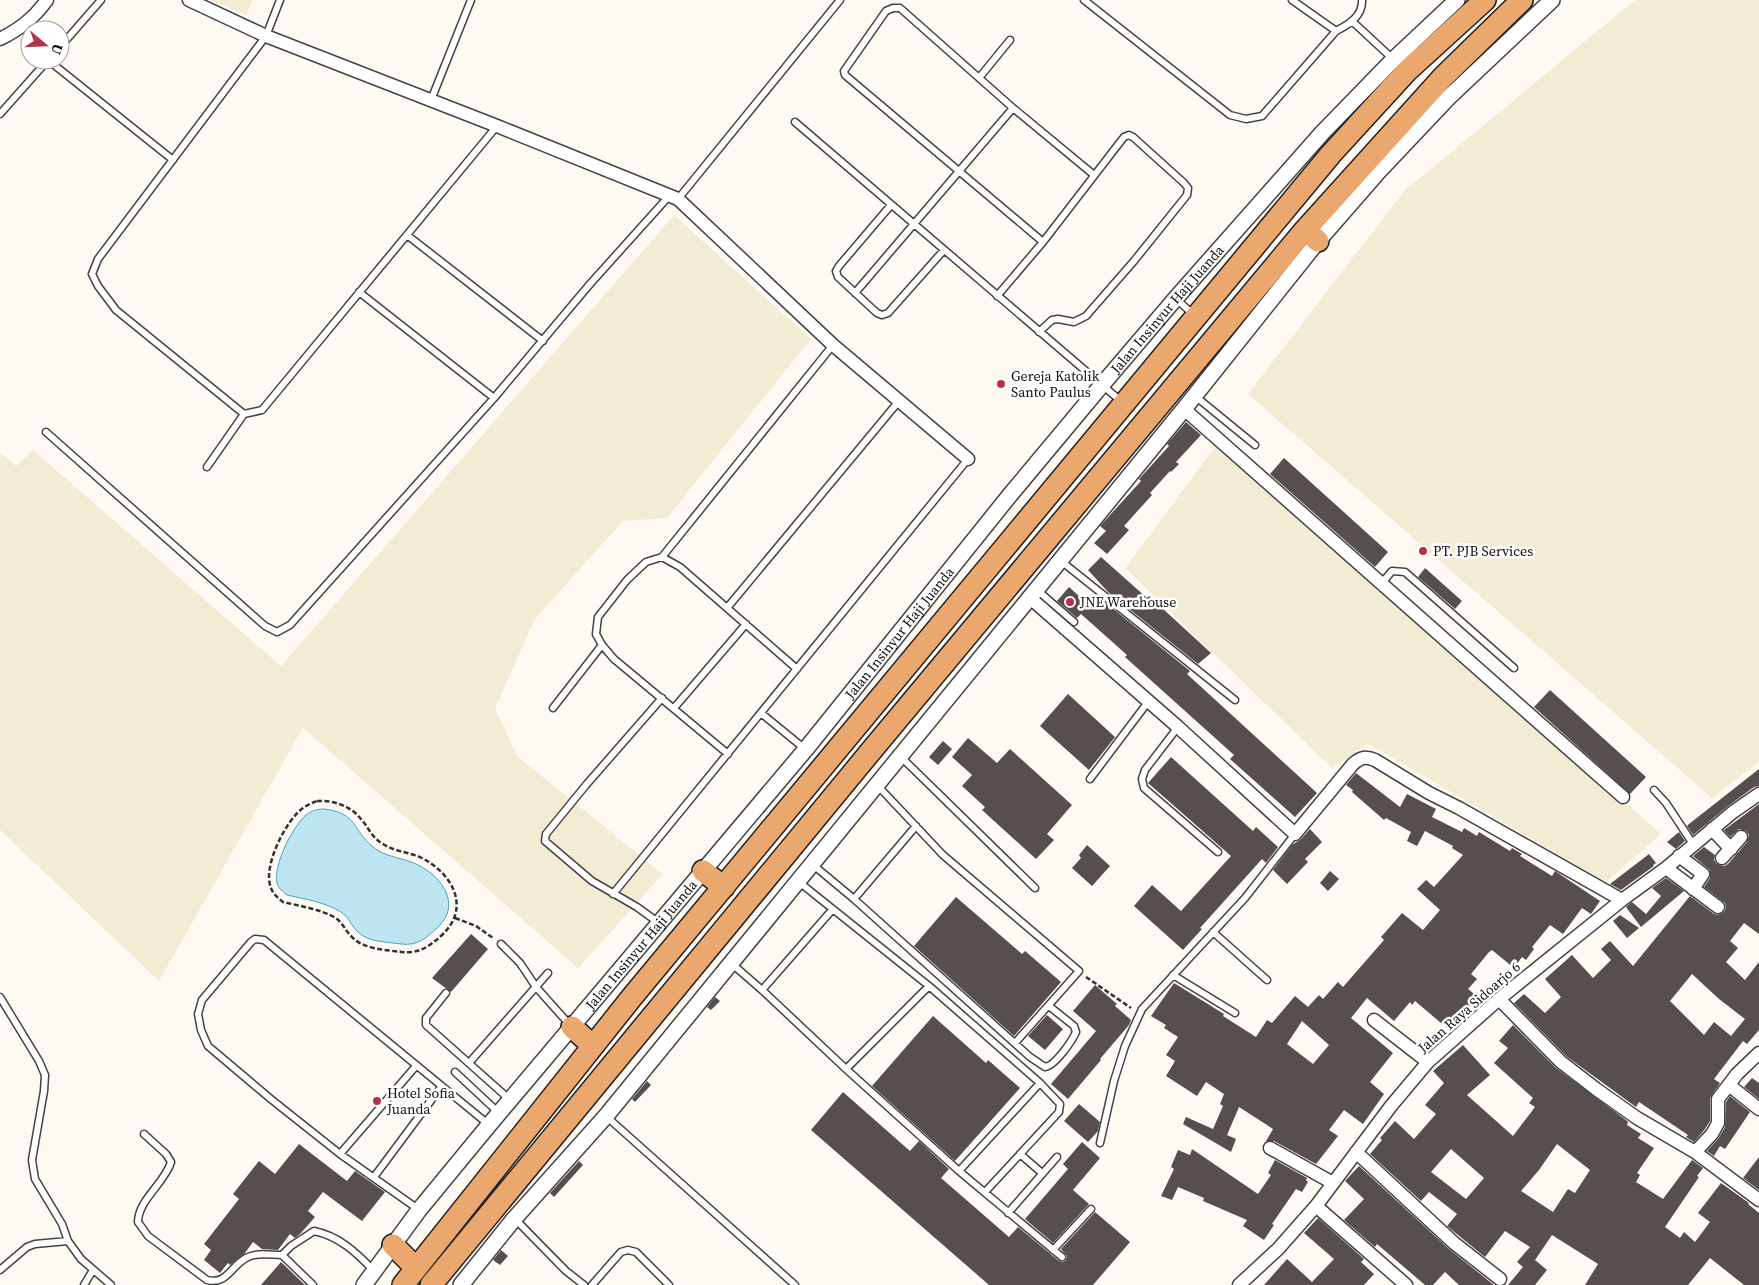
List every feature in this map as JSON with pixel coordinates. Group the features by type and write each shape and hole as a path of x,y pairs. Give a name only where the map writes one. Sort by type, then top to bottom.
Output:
{"highway":[{"name":"Jalan Insinyur Haji Juanda","path":"403,1285 593,1046 1123,403 1331,154 1394,60 1485,0"},
{"path":"431,1285 871,751 1311,236 1444,76 1522,0"},
{"path":"703,870 724,887"},
{"path":"565,1020 593,1046"},
{"path":"393,1245 416,1268"}],"street":[{"path":"0,39 26,24 48,0"},
{"path":"189,0 266,36 674,197 833,345 968,459"},
{"name":"Jalan Insinyur Haji Juanda","path":"364,1285 417,1208 507,1097 565,1020 654,920 703,870 806,749 1101,386 1323,132 1457,0"},
{"path":"461,1285 514,1218 606,1116 1184,409 1311,236 1378,172 1448,98 1552,0"},
{"path":"1184,409 1623,797"},
{"path":"1033,593 1148,702 1295,834 1353,764 1360,758 1367,757 1375,760 1429,794 1459,808 1622,900"},
{"name":"Jalan Raya Sidoarjo 6","path":"1239,1285 1278,1249 1316,1206 1391,1106 1428,1062 1499,999 1622,900 1666,868 1729,815 1759,794"},
{"path":"1712,829 1726,854 1741,836"},
{"path":"1679,856 1703,874 1693,889"},
{"path":"1666,868 1718,907"},
{"path":"1499,999 1561,1062 1637,1118 1695,1152 1759,1200"},
{"path":"1374,1020 1428,1062"},
{"path":"1695,1152 1712,1134 1718,1124 1718,1099 1737,1074 1759,1053"},
{"path":"1729,1085 1759,1108"},
{"path":"1270,1148 1334,1183"},
{"path":"1356,1152 1454,1243 1500,1279"},
{"path":"1316,1206 1406,1285"}],"lane":[{"path":"70,36 102,0"},
{"path":"244,414 116,310 98,286 92,274 98,259 266,36 280,0"},
{"path":"431,100 471,0"},
{"path":"46,432 266,626 277,632 290,625 494,398 542,341 674,197 840,0"},
{"path":"1084,0 1230,115 1246,119 1262,116 1336,31 1353,22 1362,5 1362,0"},
{"path":"1292,0 1336,31"},
{"path":"1043,242 845,75 844,71 886,11 900,8 1013,108 1094,176"},
{"path":"1353,22 1394,60"},
{"path":"979,78 1010,40"},
{"path":"0,114 39,70"},
{"path":"60,70 173,160"},
{"path":"855,293 1013,108"},
{"path":"795,122 1123,403"},
{"path":"207,467 244,414 262,410 497,126"},
{"path":"997,296 1043,242 1124,137 1128,135 1133,137 1184,183 1188,188 1188,195 1086,316 1074,322 1058,319 1052,320 1039,332"},
{"path":"892,205 836,271 838,277 877,313 882,315 888,313 944,250"},
{"path":"407,235 542,341"},
{"path":"359,292 494,398"},
{"path":"1176,298 1196,316"},
{"path":"728,754 602,646 596,634 598,617 627,580 646,562 662,557 833,345"},
{"path":"1194,396 1255,445"},
{"path":"727,608 899,401"},
{"path":"613,894 968,459"},
{"path":"662,557 680,566 797,669"},
{"path":"1060,560 1236,700"},
{"path":"1381,584 1392,571 1406,573 1514,668"},
{"path":"1033,593 1074,622"},
{"path":"674,708 746,624"},
{"path":"554,708 602,646"},
{"path":"654,920 637,907 592,881 545,840 546,834 586,785 662,698"},
{"path":"1090,779 1148,702"},
{"path":"761,712 806,749"},
{"path":"1178,727 1145,770 1142,779 1144,788 1218,852"},
{"path":"900,756 1035,888"},
{"path":"877,785 943,855 1079,971 1015,1043"},
{"path":"1654,790 1666,803 1693,844"},
{"path":"854,899 916,826"},
{"path":"1100,1143 1114,1081 1125,1046 1142,1009 1245,898 1295,834"},
{"path":"812,864 854,899 1041,1066 1047,1068 1052,1065 1070,1043 1076,1031 1074,1026 1049,1006"},
{"path":"798,881 929,986 1040,1083 1060,1104 1060,1109 985,1192"},
{"path":"762,990 832,910"},
{"path":"1213,932 1267,980"},
{"path":"417,1208 340,1154 208,1046 201,1030 198,1014 202,1000 251,942 264,940 476,1115 491,1117 485,1099 456,1072"},
{"path":"501,944 520,963 536,987 565,1020"},
{"path":"731,963 959,1171 1062,1258"},
{"path":"469,1063 548,973"},
{"path":"1173,975 1235,1013"},
{"path":"846,1069 929,986"},
{"path":"446,993 426,1018 426,1025 507,1097"},
{"path":"0,997 39,1061 45,1075 32,1160 35,1180 62,1224 68,1241 81,1259 111,1285"},
{"path":"340,1154 416,1066"},
{"path":"959,1171 1040,1083"},
{"path":"374,1177 441,1087"},
{"path":"606,1116 795,1285"},
{"path":"144,1134 172,1162 168,1172 139,1211 138,1222 148,1236 201,1277 215,1282 221,1280 244,1258 260,1254 282,1255 313,1285"},
{"path":"1020,1154 1042,1173"},
{"path":"1008,1213 1057,1157"},
{"path":"1053,1250 1090,1209"},
{"path":"514,1218 566,1271 584,1285"},
{"path":"282,1255 291,1246 314,1231 343,1243 362,1258 374,1272"},
{"path":"0,1270 27,1247 35,1244 68,1241"},
{"path":"592,1285 621,1252 628,1250 636,1252 669,1285"},
{"path":"84,1285 93,1270"}],"path":[{"path":"324,801 346,807 358,815 377,841 394,850 422,858 439,870 455,892 457,905 455,918 450,927 436,940 419,951 402,952 361,944 350,936 342,923 332,916 283,902 273,893 269,878 277,846 297,813 310,804 324,801"},
{"path":"455,918 476,926 501,944"},
{"path":"1079,971 1124,1004 1133,1009 1142,1009"}],"shaded area":[{"path":"210,0 253,0 246,15"},
{"path":"1635,0 1759,0 1759,762 1712,798 1248,394 1404,191"},
{"path":"674,215 811,339 667,518 623,521 535,619 495,708 517,756 663,874 578,968 303,728 159,981 0,830 0,452 16,466 33,450 281,666"},
{"path":"1217,444 1661,834 1606,882 1368,744 1332,768 1125,568"}],"water":[{"path":"314,810 335,811 349,818 366,841 378,851 418,865 427,870 442,884 449,902 448,911 437,928 425,938 412,944 372,940 356,930 344,914 335,909 314,901 287,895 280,889 277,883 278,866 285,846 295,828 306,815"}],"building":[{"path":"1186,422 1201,435 1176,462 1179,464 1150,493 1152,495 1124,526 1129,530 1107,554 1094,543 1106,531 1100,526 1141,481 1139,479 1169,446 1167,444"},
{"path":"1284,458 1388,552 1375,567 1270,474"},
{"path":"1101,557 1147,598 1149,596 1211,653 1198,664 1108,592 1088,570"},
{"path":"1425,568 1462,601 1455,609 1418,577"},
{"path":"1069,587 1093,609 1101,599 1190,671 1187,674 1317,793 1295,817 1230,759 1234,755 1125,657 1127,655 1081,614 1077,618 1057,601"},
{"path":"1550,690 1646,777 1630,794 1534,707"},
{"path":"1068,694 1115,737 1089,770 1040,726"},
{"path":"968,738 997,763 1010,749 1072,805 1047,834 1054,840 1036,859 982,810 985,807 962,786 972,775 952,757"},
{"path":"943,741 952,749 938,765 929,757"},
{"path":"1171,757 1253,831 1256,827 1278,847 1266,863 1262,859 1200,928 1202,929 1183,950 1134,906 1152,885 1181,911 1231,856 1148,783"},
{"path":"1759,769 1759,786 1754,787 1728,806 1693,835 1687,826"},
{"path":"1356,773 1400,807 1407,794 1436,809 1432,817 1462,832 1464,828 1477,836 1479,832 1510,851 1512,848 1522,854 1520,856 1552,876 1555,871 1600,901 1591,914 1582,908 1563,934 1550,925 1532,947 1534,949 1526,960 1522,957 1514,968 1492,950 1489,952 1471,974 1477,979 1468,989 1478,997 1448,1029 1415,1001 1412,1005 1410,1002 1394,1021 1367,998 1351,1018 1393,1053 1370,1082 1384,1094 1363,1124 1344,1110 1329,1130 1338,1136 1316,1164 1274,1141 1266,1141 1273,1129 1239,1107 1227,1135 1236,1139 1231,1152 1183,1124 1186,1117 1213,1129 1223,1106 1220,1104 1224,1094 1206,1082 1197,1096 1166,1076 1175,1061 1166,1055 1178,1037 1164,1028 1166,1025 1151,1016 1174,983 1224,1014 1223,1016 1256,1037 1267,1020 1272,1023 1295,996 1308,1007 1319,995 1323,999 1338,982 1343,987 1384,940 1381,937 1402,913 1423,930 1440,910 1417,889 1426,880 1434,887 1463,855 1452,848 1453,846 1425,831 1417,846 1407,841 1411,832 1386,818 1384,820 1346,785","holes":["1302,1021 1329,1045 1313,1064 1287,1044"]},
{"path":"1759,804 1759,934 1744,923 1730,941 1738,948 1726,962 1745,980 1759,962 1759,1030 1747,1044 1743,1041 1714,1079 1720,1083 1710,1098 1710,1121 1694,1142 1686,1137 1688,1135 1639,1102 1636,1107 1566,1056 1514,1003 1524,994 1545,1013 1561,997 1545,979 1572,955 1593,978 1611,960 1601,949 1610,941 1633,966 1690,896 1714,914 1718,915 1724,912 1726,908 1725,903 1704,887 1710,878 1710,870 1693,856 1704,847 1715,855 1714,860 1717,864 1724,866 1728,864 1747,842 1749,835 1746,831 1739,829 1730,837 1724,830","holes":["1692,974 1719,999 1745,1019 1731,1036 1714,1022 1704,1035 1670,1001"]},
{"path":"1310,829 1322,842 1305,859 1308,862 1287,884 1273,870 1292,845"},
{"path":"1679,832 1685,841 1676,849 1667,842"},
{"path":"1087,845 1110,866 1092,886 1072,868 1081,858 1079,855"},
{"path":"1649,854 1656,863 1654,866 1621,890 1610,884"},
{"path":"1330,871 1339,879 1328,891 1320,883"},
{"path":"1666,878 1684,891 1641,927 1626,907 1632,902 1646,914 1661,896 1652,888"},
{"path":"956,897 1022,954 1025,951 1061,982 1014,1036 914,946"},
{"path":"1620,915 1639,928 1627,938 1613,921"},
{"path":"471,934 488,949 451,992 432,978"},
{"path":"1095,985 1117,1004 1115,1006 1131,1020 1129,1025 1068,1099 1051,1084 1096,1031 1073,1011"},
{"path":"715,997 720,1001 711,1010 707,1007"},
{"path":"1047,1015 1063,1029 1045,1050 1028,1036"},
{"path":"933,1016 986,1063 988,1060 1020,1088 955,1161 872,1086"},
{"path":"1513,1025 1556,1068 1626,1120 1628,1122 1627,1125 1641,1134 1638,1138 1654,1148 1637,1173 1640,1175 1636,1182 1663,1199 1692,1160 1703,1168 1697,1176 1699,1177 1665,1227 1680,1238 1684,1232 1695,1242 1710,1222 1698,1213 1721,1183 1749,1203 1759,1213 1759,1285 1744,1285 1710,1258 1688,1285 1585,1285 1598,1264 1552,1235 1535,1260 1547,1270 1535,1285 1508,1285 1523,1267 1517,1262 1530,1247 1505,1231 1485,1257 1447,1226 1457,1214 1429,1192 1421,1201 1370,1154 1382,1140 1380,1138 1395,1121 1414,1139 1436,1114 1425,1105 1444,1083 1433,1071 1463,1045 1490,1075 1467,1095 1513,1136 1535,1107 1529,1103 1533,1098 1494,1063 1508,1048 1499,1041","holes":["1557,1144 1590,1170 1575,1193 1568,1189 1553,1212 1521,1191 1539,1170","1451,1149 1484,1178 1466,1199 1431,1172"]},
{"path":"1752,1078 1759,1083 1759,1099 1744,1087"},
{"path":"647,1081 651,1085 635,1102 632,1099"},
{"path":"843,1092 910,1151 919,1141 949,1169 941,1178 1009,1237 1018,1227 1059,1261 1063,1262 1067,1256 1061,1249 1095,1212 1130,1242 1093,1285 989,1285 811,1130"},
{"path":"1730,1096 1750,1112 1725,1149 1720,1146 1714,1156 1707,1151 1718,1139 1725,1127 1726,1102"},
{"path":"1079,1104 1100,1122 1098,1131 1088,1142 1064,1121"},
{"path":"1082,1142 1100,1158 1073,1190 1089,1204 1053,1243 1025,1219 1068,1169 1063,1164"},
{"path":"299,1144 347,1181 355,1171 385,1192 362,1221 323,1192 308,1211 315,1217 295,1238 290,1234 278,1250 262,1249 253,1242 245,1253 230,1265 228,1263 220,1273 204,1260 211,1250 204,1244 239,1199 233,1194 259,1161 275,1174"},
{"path":"1192,1149 1258,1194 1271,1175 1268,1173 1275,1160 1307,1178 1308,1182 1302,1192 1296,1189 1272,1224 1274,1225 1264,1240 1243,1226 1247,1220 1203,1201 1204,1198 1178,1187 1172,1200 1161,1196 1174,1169 1171,1167 1178,1150 1190,1155"},
{"path":"1759,1157 1759,1190 1743,1178"},
{"path":"579,1161 583,1165 554,1197 550,1193"},
{"path":"1359,1166 1449,1249 1494,1285 1459,1285 1445,1272 1433,1285 1425,1285 1377,1244 1375,1247 1344,1220 1364,1199 1345,1181"},
{"path":"1318,1218 1364,1259 1361,1262 1374,1274 1364,1285 1264,1285 1287,1259 1312,1282 1334,1259 1304,1233"},
{"path":"501,1250 508,1256 500,1265 493,1260"},
{"path":"281,1262 304,1284 306,1285 261,1285"}],"place":[{"name":"Gereja Katolik Santo Paulus","path":"1001,384"},
{"name":"PT. PJB Services","path":"1423,551"},
{"name":"JNE Warehouse","path":"1070,602"},
{"name":"Hotel Sofia Juanda","path":"377,1101"}]}
